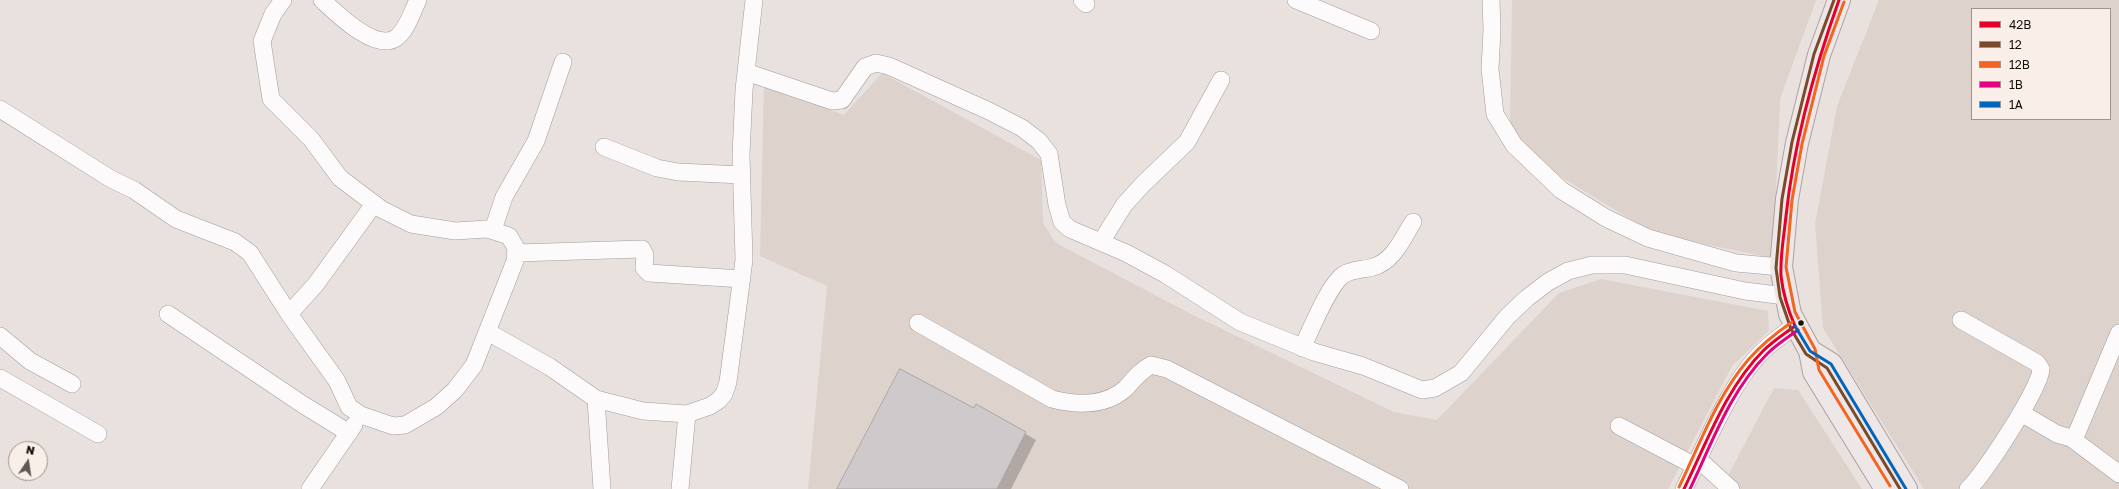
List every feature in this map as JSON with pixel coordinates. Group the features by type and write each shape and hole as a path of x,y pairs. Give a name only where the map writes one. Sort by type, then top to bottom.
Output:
{"main road":[{"path":"1839,0 1819,55 1797,143 1787,199 1781,267 1785,296 1795,326 1810,351 1814,372 1886,489"},
{"path":"1810,351 1831,364 1906,489"}],"street":[{"path":"0,110 111,179 134,190 176,219 235,242 250,253 289,314 337,381 349,407 361,415 393,426 405,425 436,407 454,390 474,366 517,253 513,241 509,236 493,230 475,228 454,231 411,224 374,204 340,178 311,139 271,99 262,41 273,14 283,0"},
{"path":"322,0 346,22 366,35 386,41 395,38 403,30 418,0"},
{"path":"488,332 550,367 596,399 643,410 688,414 710,406 724,394 728,382 744,260 741,155 746,72 754,0"},
{"path":"1296,0 1371,31"},
{"path":"1491,0 1492,30 1490,69 1496,114 1514,145 1561,190 1606,218 1648,238 1736,263 1781,267"},
{"path":"493,230 504,197 536,141 563,62"},
{"path":"746,72 832,101 842,100 846,96 865,67 876,63 881,63 989,111 1022,128 1039,141 1049,154 1056,205 1062,222 1070,229 1101,242 1165,274 1240,322 1302,348 1363,366 1422,390 1435,388 1461,374 1512,312 1548,282 1568,271 1592,265 1625,265 1745,291 1785,296"},
{"path":"1101,242 1124,205 1143,184 1187,142 1221,80"},
{"path":"604,147 658,168 742,175"},
{"path":"289,314 316,284 374,204"},
{"path":"1302,348 1319,313 1338,281 1344,275 1354,270 1378,266 1387,261 1413,222"},
{"path":"517,253 642,249 645,256 644,268 649,273 742,279"},
{"path":"168,314 289,396 349,433"},
{"path":"1961,320 2037,363 2041,369 2041,375 2030,400 1983,471 1968,489"},
{"path":"918,323 1052,398 1069,403 1090,404 1109,399 1125,389 1139,371 1151,365 1167,369 1400,489"},
{"path":"1684,489 1723,411 1746,371 1763,351 1795,326"},
{"path":"2071,438 2076,435 2119,333"},
{"path":"0,336 30,361 72,384"},
{"path":"0,378 98,434"},
{"path":"596,399 602,489"},
{"path":"2021,413 2057,434 2071,438 2119,474"},
{"path":"680,489 688,414"},
{"path":"310,489 361,415"},
{"path":"1619,426 1697,463 1731,489"}],"shaded area":[{"path":"1512,0 1816,0 1780,99 1773,258 1655,234 1531,159 1510,127"},
{"path":"1879,0 2119,0 2119,489 1924,489 1823,328 1815,224 1837,106"},
{"path":"882,73 1041,160 1043,223 1056,243 1193,315 1394,412 1437,420 1559,293 1601,279 1768,311 1769,331 1732,366 1668,489 808,489 827,286 760,256 764,84 844,115"},
{"path":"1774,388 1798,390 1862,489 1721,489"}],"building":[{"path":"900,369 974,408 976,404 1026,432 997,489 837,489"}],"transit line":[{"name":"12","path":"1834,0 1814,54 1792,142 1782,199 1776,268 1780,297 1791,329 1806,354 1827,368 1900,489"},
{"name":"42B","path":"1795,326 1786,302 1781,276 1782,254 1790,188 1794,160 1813,79 1839,0"},
{"name":"12B","path":"1844,2 1824,56 1802,144 1792,200 1786,267 1795,312 1815,349 1819,370 1890,486"},
{"name":"12B","path":"1679,487 1718,405 1737,374 1758,349 1792,322"},
{"name":"42B","path":"1684,489 1718,416 1738,382 1763,351 1795,326"},
{"name":"1A","path":"1795,326 1810,351 1831,364 1906,489"},
{"name":"1B","path":"1690,489 1714,436 1742,384 1767,354 1798,330"}]}
